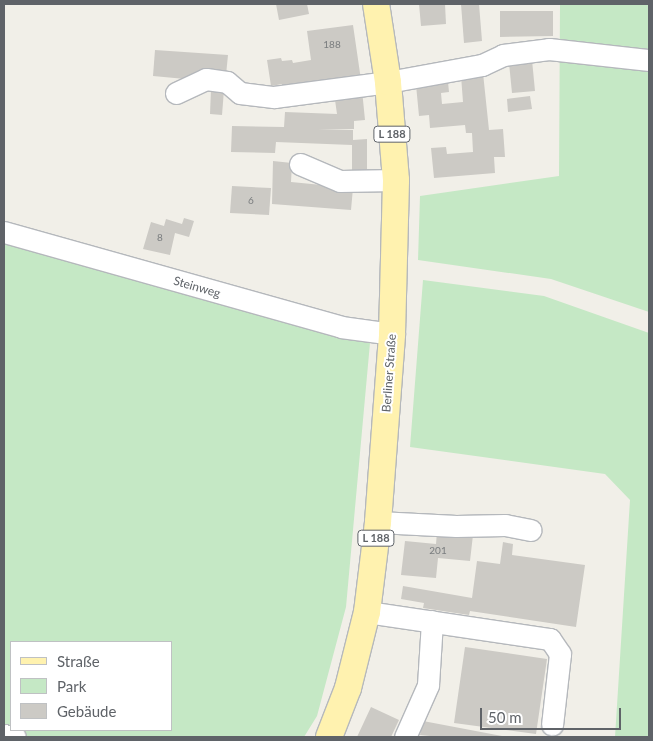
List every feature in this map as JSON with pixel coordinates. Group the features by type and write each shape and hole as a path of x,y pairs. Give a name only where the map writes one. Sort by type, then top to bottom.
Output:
{"main road":[{"name":"Berliner Straße","path":"330,737 348,688 367,612 378,522 392,334 396,180 388,82 376,4"}],"street":[{"path":"176,93 206,79 227,82 240,94 274,97 388,82 482,65 503,55 550,49 649,60"},
{"path":"300,164 340,181 396,180"},
{"name":"Steinweg","path":"4,232 341,327 392,334"},
{"path":"378,522 456,526 505,525 530,530"},
{"path":"367,612 550,639 560,654 552,726"},
{"path":"405,737 428,685 432,621"},
{"path":"4,735 15,737"}],"green space":[{"path":"560,4 649,4 649,312 551,279 418,260 420,196 559,176"},
{"path":"4,239 370,343 346,607 317,716 304,737 4,737"},
{"path":"423,280 544,296 649,333 649,737 615,737 630,500 605,474 410,447"}],"building":[{"path":"276,4 307,4 309,14 279,20"},
{"path":"419,4 445,4 446,24 421,26"},
{"path":"461,4 479,4 482,41 464,43"},
{"path":"500,11 553,11 553,36 500,37"},
{"path":"353,25 361,80 282,87 282,84 271,86 267,60 281,58 282,61 292,60 293,63 311,60 307,31"},
{"path":"155,50 228,55 226,75 196,80 153,76"},
{"path":"532,60 535,91 512,93 509,63"},
{"path":"483,73 489,130 503,129 505,157 494,157 495,173 434,178 431,148 446,147 447,154 473,152 472,133 466,133 465,125 430,128 429,115 419,116 416,85 448,82 449,92 441,93 442,104 463,102 461,76"},
{"path":"211,89 224,90 222,115 210,114"},
{"path":"362,90 365,120 354,121 354,129 318,129 353,130 353,140 367,139 367,175 352,175 352,145 276,142 275,153 231,152 232,126 284,127 285,112 337,114 334,93"},
{"path":"530,96 532,109 508,112 507,99"},
{"path":"273,161 292,163 291,182 353,188 351,210 272,204"},
{"path":"232,186 271,188 269,215 230,213"},
{"path":"184,218 194,221 189,237 175,233 170,255 143,249 151,222 164,226 166,219 182,224"},
{"path":"437,532 473,535 470,561 438,558 436,578 401,575 405,541 436,544"},
{"path":"503,542 513,544 512,555 585,565 576,627 470,611 469,615 423,608 424,603 401,599 403,586 472,598 477,561 500,564"},
{"path":"465,647 547,659 536,734 454,723"},
{"path":"371,707 399,720 391,737 357,737"},
{"path":"423,721 502,737 440,737 420,735"}]}
